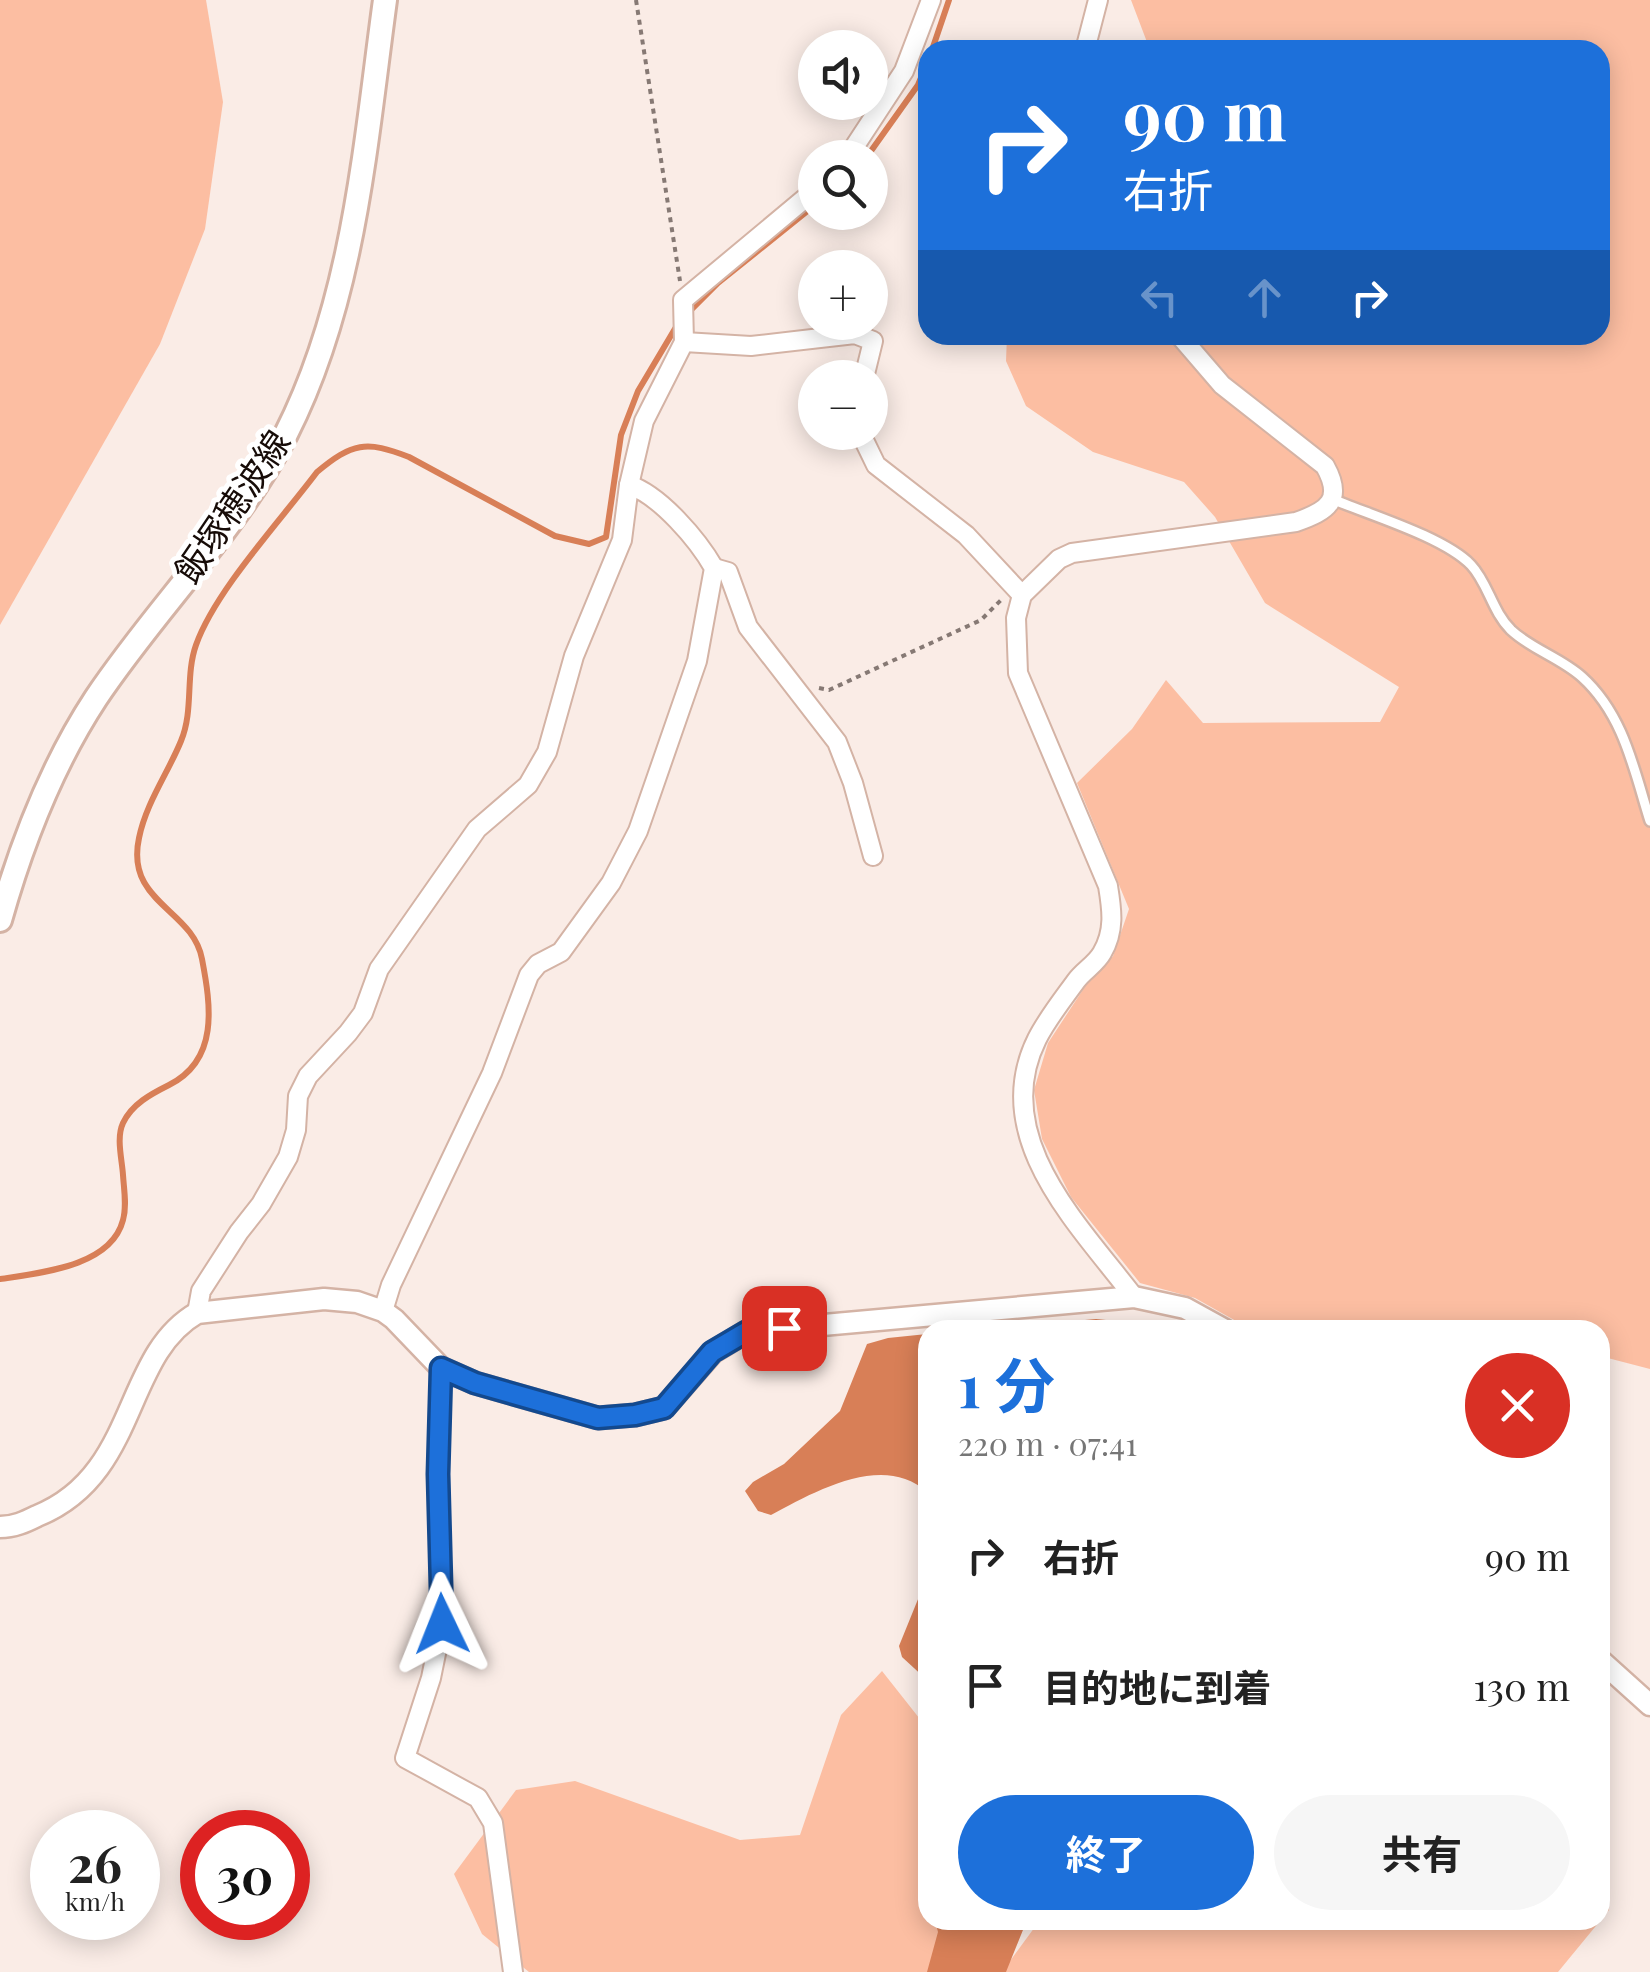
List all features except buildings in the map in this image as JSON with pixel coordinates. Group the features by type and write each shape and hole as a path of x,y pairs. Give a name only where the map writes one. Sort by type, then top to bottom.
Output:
{"main road":[{"name":"飯塚穂波線","path":"0,920 30,829 88,712 248,497 286,433 301,398 328,326 355,216 385,0"}],"street":[{"path":"859,140 904,71 931,0"},
{"path":"1088,40 1098,0"},
{"path":"198,1313 201,1291 288,1157 296,1130 298,1096 308,1076 363,1012 379,969 477,828 528,785 547,752 574,656 622,540 628,485 644,421 684,338 683,304 798,205"},
{"path":"684,338 752,346 855,334 873,340 868,360"},
{"path":"1134,1296 1051,1189 1031,1144 1022,1109 1023,1084 1037,1040 1079,977 1102,954 1114,920 1108,886 1018,673 1016,618 1018,591 1058,558 1296,522 1322,513 1332,499 1334,482 1325,466 1222,385 1188,345"},
{"path":"869,450 876,464 966,535 1018,591"},
{"path":"628,485 639,488 684,526 714,568 728,572 748,627 836,742 853,784 873,856"},
{"path":"382,1311 492,1073 528,975 538,964 561,952 611,883 638,831 697,661 714,568"},
{"path":"0,1527 12,1527 53,1510 92,1480 123,1428 160,1348 180,1323 198,1313 324,1299 357,1302 382,1311 441,1368 475,1383 598,1418 664,1408 712,1352 746,1332 1134,1296 1186,1308 1207,1320"},
{"path":"441,1368 438,1474 442,1624 431,1678 405,1758 478,1798 493,1823 513,1972"},
{"path":"1610,1669 1650,1705"}],"lane":[{"path":"1332,499 1456,550 1474,568 1499,618 1516,634 1581,677 1610,710 1627,744 1650,822"}],"path":[{"path":"636,0 683,304"},
{"path":"817,687 829,690 981,620 1018,591"}],"shaded area":[{"path":"0,0 206,0 223,102 205,229 160,344 0,625"},
{"path":"1131,0 1650,0 1650,1369 1610,1359 1610,1320 1234,1320 1195,1298 1140,1283 1071,1197 1042,1139 1034,1090 1048,1043 1086,985 1113,956 1129,909 1077,783 1132,729 1166,680 1203,723 1380,722 1399,687 1265,603 1215,517 1184,482 1093,452 1026,406 1006,361 1007,345 1610,345 1610,40 1146,40"},
{"path":"918,1335 918,1486 890,1475 870,1476 828,1487 771,1515 758,1511 745,1491 784,1464 840,1411 867,1344"},
{"path":"918,1599 918,1671 902,1657 899,1646"},
{"path":"882,1671 918,1717 918,1930 954,1930 954,1972 529,1972 482,1934 454,1874 516,1790 575,1781 740,1840 800,1835 841,1715"},
{"path":"1023,1930 1006,1972 927,1972 938,1932"},
{"path":"1033,1930 1593,1930 1558,1972 1002,1972"}],"waterway":[{"path":"935,40 949,0"},
{"path":"879,140 918,85"},
{"path":"688,313 718,283 798,219"},
{"path":"0,1279 72,1265 89,1258 116,1236 125,1209 120,1142 123,1123 143,1100 185,1074 204,1047 208,995 196,942 150,892 137,860 147,813 185,729 196,645 233,579 317,472 340,455 360,447 381,448 409,457 555,536 589,544 606,537 621,435 638,391 679,322"}],"route":[{"path":"442,1624 438,1474 441,1368 475,1383 598,1418 635,1415 664,1408 712,1352 746,1332 784,1328"}]}
